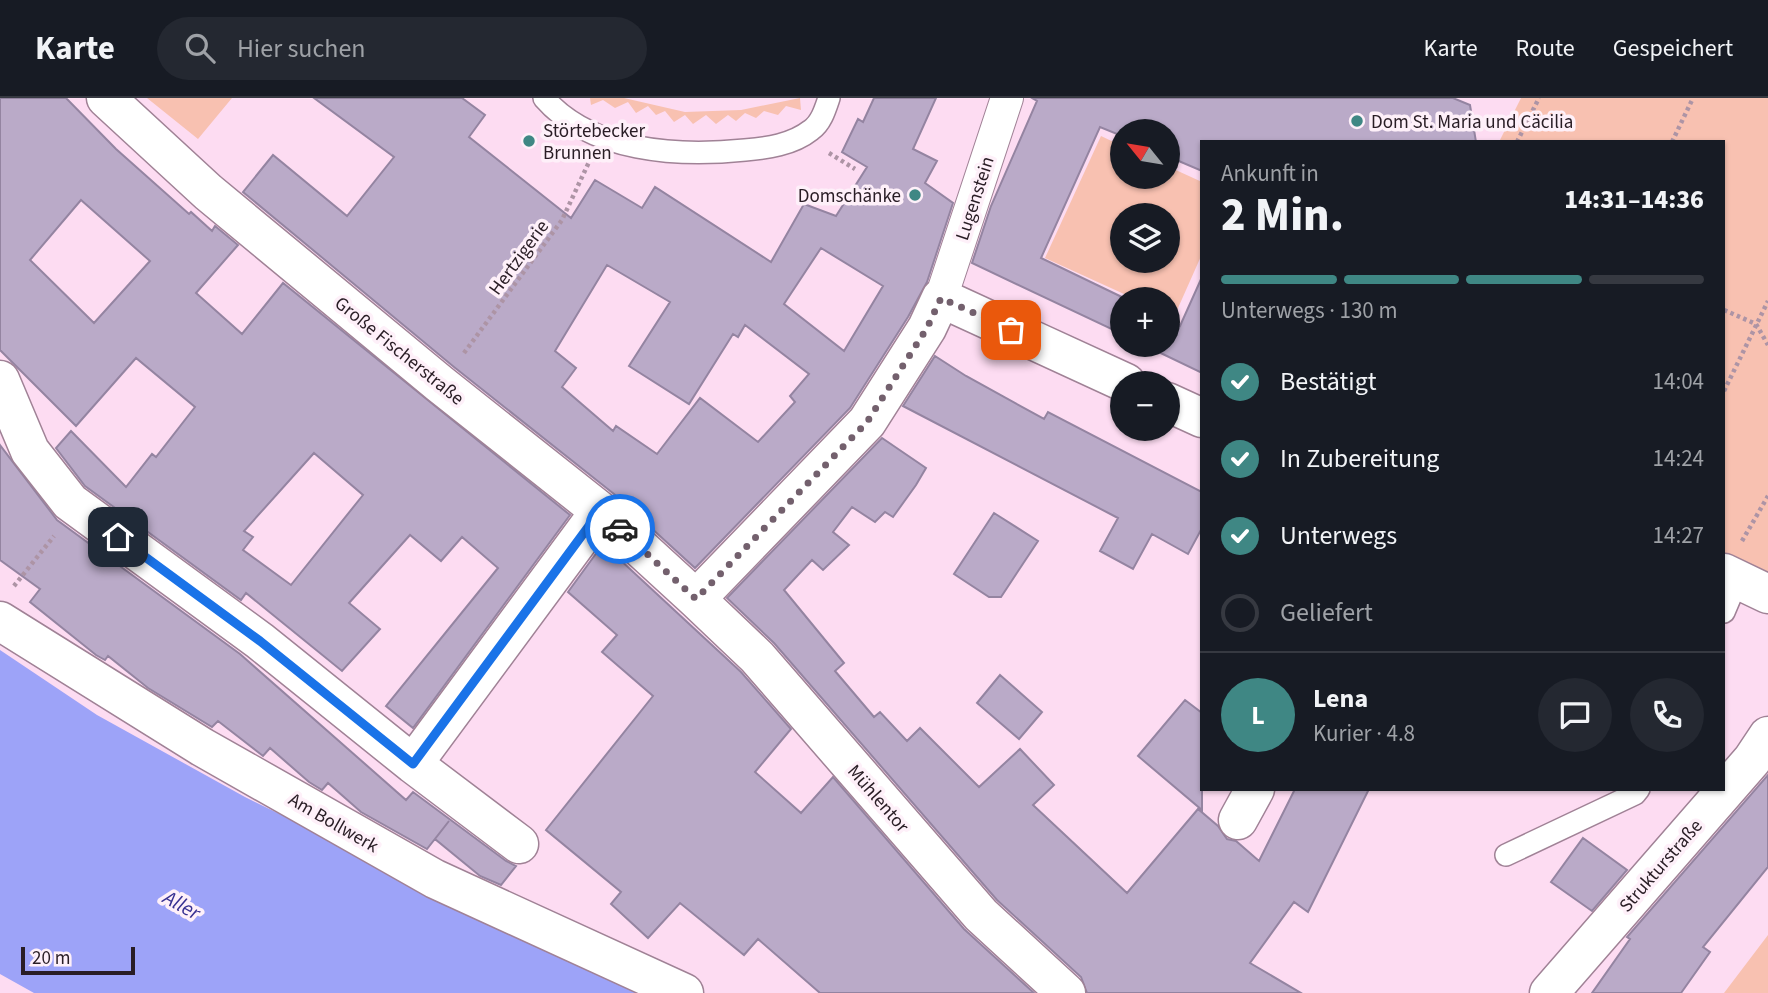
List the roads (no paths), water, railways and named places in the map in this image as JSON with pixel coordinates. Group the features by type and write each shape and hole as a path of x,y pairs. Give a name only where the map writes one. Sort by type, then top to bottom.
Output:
{"street":[{"name":"Große Fischerstraße","path":"106,98 208,192 440,384 600,511 696,599"},
{"name":"Lugenstein","path":"941,298 1007,98"},
{"path":"696,599 867,422 927,328 941,298 1110,376"},
{"path":"0,380 30,451 48,477 77,507 260,641 413,764 519,844"},
{"path":"1180,408 1200,417"},
{"path":"413,764 600,511"},
{"name":"Mühlentor","path":"696,599 757,657 981,915 1066,993"},
{"name":"Am Bollwerk","path":"4,607 202,747 435,879 684,993"},
{"name":"Strukturstraße","path":"1549,993 1752,760 1768,736"}],"lane":[{"path":"544,98 561,116 601,136 681,153 760,148 787,143 812,130 822,116 828,98"},
{"path":"1506,855 1637,791"}],"water":[{"name":"Aller","path":"0,650 97,715 245,797 646,993 34,993 0,974"}],"place":[{"name":"Dom St. Maria und Cäcilia","path":"1357,121"},
{"name":"Störtebecker Brunnen","path":"529,141"},
{"name":"Domschänke","path":"915,195"}]}
